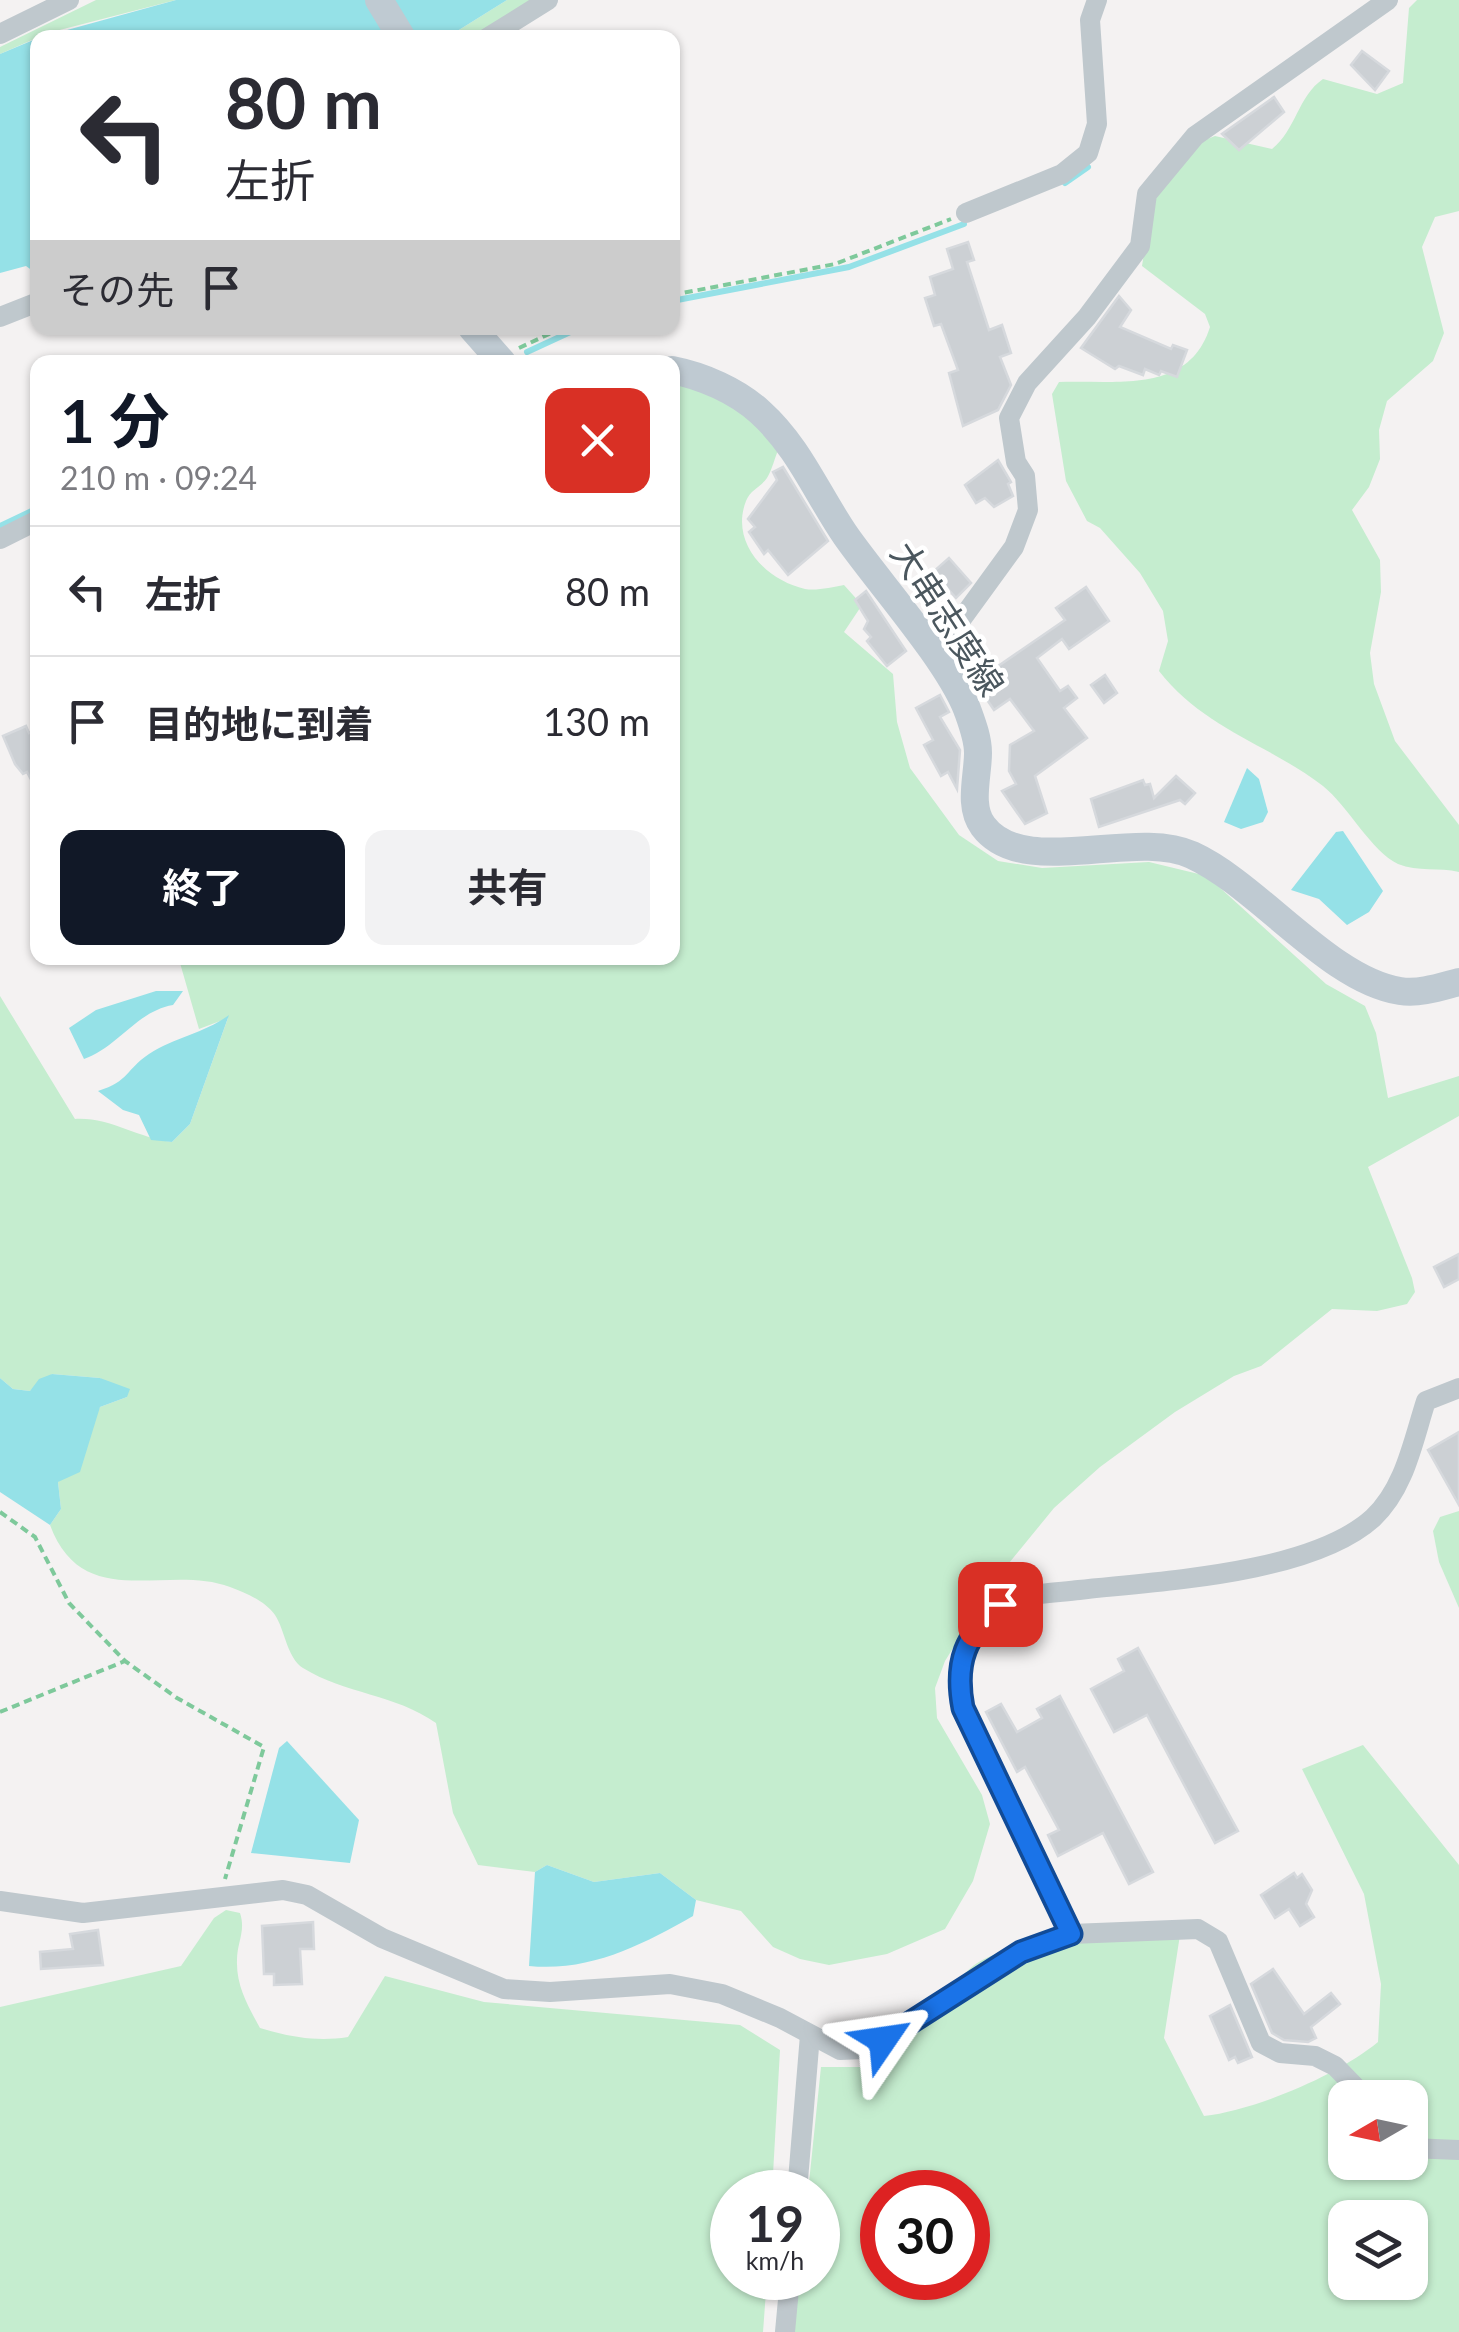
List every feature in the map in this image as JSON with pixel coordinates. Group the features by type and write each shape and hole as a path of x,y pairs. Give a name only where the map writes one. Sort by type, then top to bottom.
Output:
{"main road":[{"path":"379,0 397,30"},
{"name":"大串志度線","path":"680,373 726,388 781,432 841,529 964,703 978,750 975,809 980,823 1000,842 1034,851 1170,846 1208,862 1365,979 1397,990 1419,992 1459,982"}],"street":[{"path":"0,34 69,0"},
{"path":"500,30 548,0"},
{"path":"966,213 1062,174 1088,153 1097,124 1090,20 1097,0"},
{"path":"934,657 1014,547 1028,510 1025,476 1016,462 1010,418 1028,383 1088,317 1140,246 1147,194 1194,136 1388,0"},
{"path":"0,317 30,305"},
{"path":"0,539 30,524"},
{"path":"1071,1934 963,1708 957,1678 962,1651 975,1627 1000,1604 1044,1594 1226,1574 1275,1562 1370,1521 1392,1497 1426,1401 1459,1388"},
{"path":"0,1902 83,1913 284,1890 307,1896 382,1938 504,1989 550,1992 670,1984 722,1994 840,2050 862,2049 1021,1952 1071,1934 1198,1929 1218,1941 1261,2042 1280,2053 1325,2061 1346,2080"},
{"path":"799,2170 810,2034"},
{"path":"1428,2149 1459,2150"},
{"path":"785,2332 788,2300"}],"path":[{"path":"680,293 835,264 966,213"},
{"path":"507,355 548,335"},
{"path":"0,1512 35,1536 69,1603 125,1661 176,1698 264,1747 220,1896"},
{"path":"0,1712 125,1661"}],"green space":[{"path":"96,0 176,0 60,30 35,30"},
{"path":"507,0 537,0 488,30 459,30"},
{"path":"1417,0 1459,0 1459,211 1435,217 1422,247 1444,333 1433,361 1387,401 1379,430 1380,459 1369,487 1352,510 1380,560 1381,592 1370,653 1374,684 1395,741 1459,825 1459,872 1406,866 1388,858 1323,786 1216,721 1176,691 1159,671 1168,641 1163,611 1140,573 1100,528 1087,521 1066,481 1052,394 1059,382 1127,381 1169,373 1186,364 1200,349 1210,327 1205,314 1142,266 1155,184 1202,141 1215,136 1272,149 1287,132 1308,94 1323,79 1377,94 1403,83 1409,8"},
{"path":"30,32 30,41 0,54 0,47"},
{"path":"680,376 721,389 779,448 767,478 746,501 742,516 747,544 765,568 790,584 805,589 844,585 862,605 844,632 893,674 897,722 910,768 959,835 998,861 1042,868 1149,862 1207,876 1326,984 1365,1006 1376,1033 1388,1098 1459,1076 1459,1116 1368,1167 1412,1278 1415,1292 1407,1304 1377,1311 1332,1309 1261,1366 1234,1376 1175,1412 1100,1467 1054,1508 996,1579 945,1661 935,1688 937,1718 982,1795 990,1824 973,1881 945,1929 887,1954 829,1965 800,1959 773,1947 741,1911 696,1900 660,1873 594,1882 547,1865 535,1872 478,1865 453,1813 436,1723 404,1706 303,1668 293,1658 275,1615 249,1595 206,1581 105,1577 83,1569 65,1552 50,1525 61,1509 58,1482 100,1407 127,1397 100,1378 52,1374 30,1391 13,1389 0,1378 0,996 75,1119 100,1121 172,1142 190,1124 228,1018 199,1029 181,965 680,965"},
{"path":"1459,1511 1459,1608 1439,1562 1433,1531 1440,1517"},
{"path":"1363,1745 1459,1865 1459,2332 793,2332 796,2300 840,2300 840,2170 810,2170 821,2067 878,2067 948,1989 989,1957 1073,1934 1182,1922 1164,2038 1204,2116 1248,2107 1341,2067 1378,2042 1381,1984 1364,1894 1302,1769"},
{"path":"226,1910 240,1913 238,1978 260,2028 271,2031 314,2039 348,2037 385,1976 484,2002 740,2025 780,2050 773,2170 710,2170 710,2300 765,2300 763,2332 0,2332 0,2007 181,1966 214,1918"}],"water":[{"path":"176,0 507,0 459,30 67,30"},
{"path":"30,41 30,269 26,266 0,273 0,54"},
{"path":"1247,768 1259,779 1268,812 1263,822 1241,829 1224,822"},
{"path":"1343,831 1383,891 1369,912 1347,925 1319,899 1291,890 1336,832"},
{"path":"156,991 183,991 173,1005 149,1014 84,1059 69,1028 96,1010"},
{"path":"229,1015 190,1124 172,1142 151,1140 139,1115 123,1110 98,1091 122,1079 159,1048"},
{"path":"52,1374 100,1378 130,1389 127,1397 100,1407 80,1472 58,1482 61,1509 50,1525 0,1492 0,1378 13,1389 30,1391 39,1379"},
{"path":"287,1741 359,1820 350,1863 251,1853 279,1748"},
{"path":"547,1865 594,1882 660,1873 696,1900 693,1916 615,1954 573,1965 529,1966 535,1872"}],"building":[{"path":"1362,51 1389,71 1375,90 1351,65"},
{"path":"1274,97 1284,112 1239,150 1222,134"},
{"path":"968,242 974,260 967,262 989,330 1002,325 1011,353 1000,357 1011,385 998,410 963,426 949,373 958,370 941,324 934,326 925,298 935,295 930,277 953,269 947,249"},
{"path":"1119,296 1131,310 1120,327 1171,349 1173,345 1187,350 1177,377 1161,371 1159,375 1145,369 1143,375 1119,366 1115,369 1081,348"},
{"path":"998,460 1011,482 1008,484 1013,496 994,507 985,498 976,503 965,485"},
{"path":"783,467 828,541 788,575 768,550 764,554 749,532 755,527 748,519 777,480 773,472"},
{"path":"949,558 971,583 956,598 933,572"},
{"path":"1086,587 1109,621 1069,649 1062,639 1037,658 1060,691 1068,686 1077,698 1064,708 1087,738 1035,776 1047,813 1025,824 1002,791 1016,784 1009,771 1010,745 1034,731 1010,699 994,710 975,682 1065,620 1056,608"},
{"path":"866,591 906,651 887,666 867,641 871,637 864,629 868,621 855,600"},
{"path":"1105,675 1117,693 1104,703 1091,685"},
{"path":"940,695 949,712 940,717 960,750 957,789 948,772 941,776 924,745 933,740 916,708"},
{"path":"26,726 30,733 30,778 15,764 3,736"},
{"path":"1176,776 1195,793 1185,804 1180,800 1099,827 1091,799 1143,780 1145,785 1150,784 1154,798"},
{"path":"1459,1254 1459,1279 1444,1287 1434,1267"},
{"path":"1459,1432 1459,1505 1428,1450"},
{"path":"1138,1648 1238,1831 1215,1843 1147,1715 1114,1732 1091,1689 1124,1671 1118,1659"},
{"path":"1060,1696 1153,1872 1129,1884 1103,1833 1058,1856 1048,1835 1059,1830 1025,1767 1017,1772 986,1712 1001,1704 1017,1732 1042,1718 1037,1709"},
{"path":"1294,1873 1297,1878 1302,1874 1312,1890 1306,1904 1314,1917 1300,1926 1289,1909 1275,1918 1261,1895"},
{"path":"313,1922 314,1949 300,1949 302,1984 274,1985 274,1974 264,1974 262,1926"},
{"path":"98,1930 103,1965 41,1969 40,1952 73,1949 70,1934"},
{"path":"1273,1969 1304,2014 1331,1993 1340,2004 1311,2027 1316,2038 1308,2042 1284,2040 1272,2033 1251,1984"},
{"path":"1230,2005 1252,2057 1238,2063 1235,2057 1229,2060 1210,2016"}],"waterway":[{"path":"1065,183 1088,167"},
{"path":"680,299 849,267 964,224"},
{"path":"527,352 564,335"},
{"path":"0,526 30,512"}],"route":[{"path":"883,2040 1021,1952 1071,1934 963,1708 957,1678 962,1651 975,1627 1000,1604"}]}
